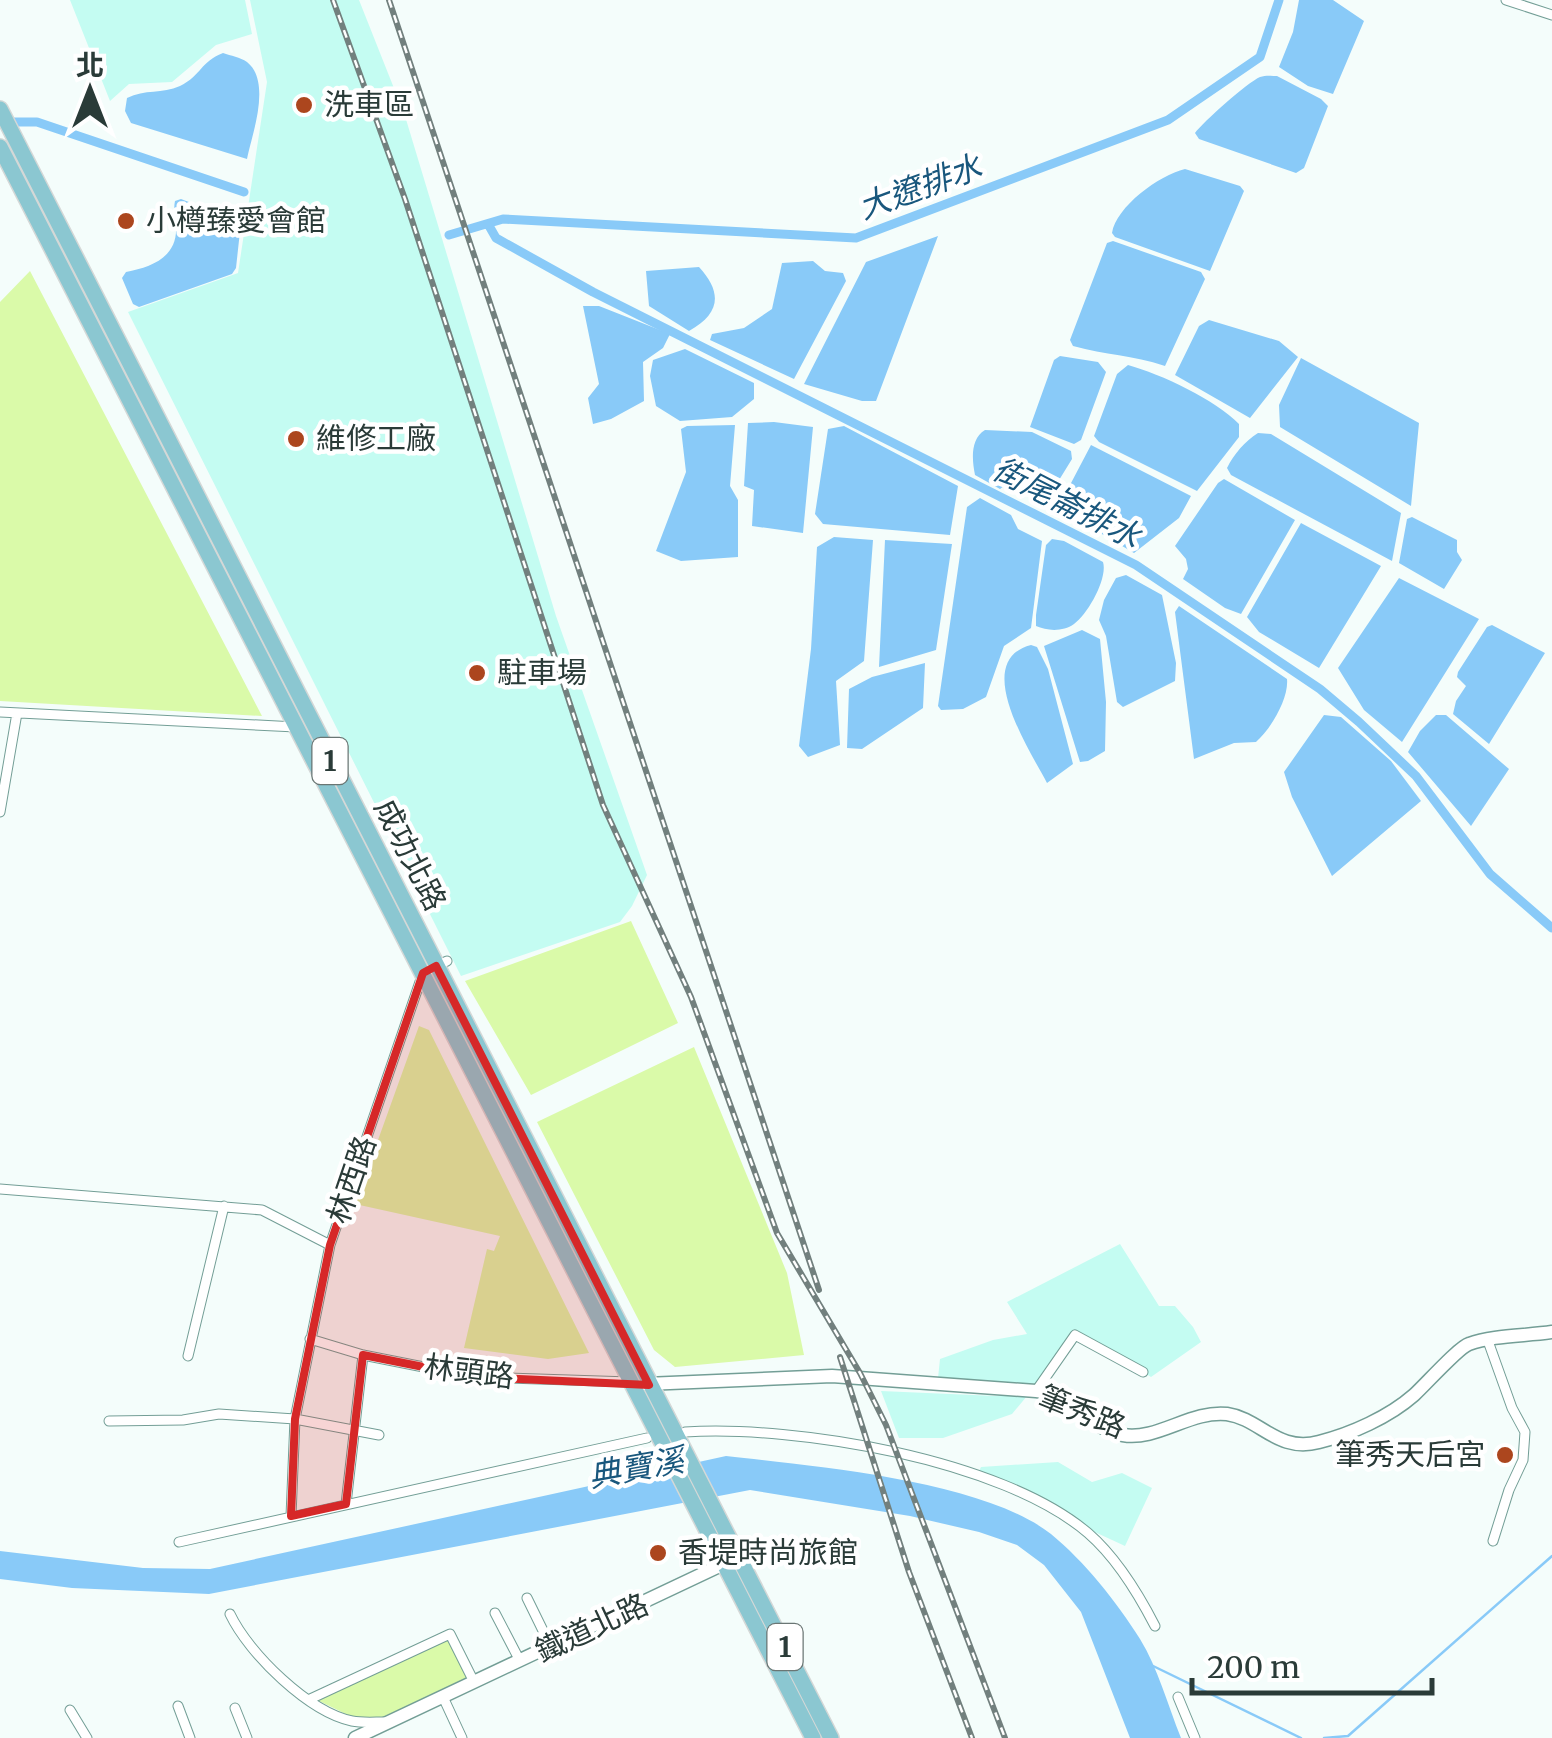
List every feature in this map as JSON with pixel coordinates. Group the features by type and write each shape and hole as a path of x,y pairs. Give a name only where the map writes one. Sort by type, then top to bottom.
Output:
{"main road":[{"name":"成功北路","path":"0,109 649,1385 668,1438"},
{"name":"成功北路","path":"0,148 309,722"},
{"name":"成功北路","path":"435,966 630,1382 668,1438"},
{"name":"1","path":"668,1438 708,1514 740,1556 831,1738"},
{"name":"1","path":"708,1514 724,1564 812,1738"}],"street":[{"path":"1506,0 1552,16"},
{"path":"0,712 309,722"},
{"path":"0,812 17,713"},
{"name":"林西路","path":"291,1516 295,1420 330,1244 435,966"},
{"path":"0,1189 262,1210 330,1244"},
{"path":"188,1356 224,1206"},
{"name":"筆秀路","path":"630,1382 649,1385 832,1376 1036,1390 1066,1401 1100,1426 1126,1436 1229,1414 1268,1435 1304,1445 1344,1433 1402,1404 1466,1344 1552,1332"},
{"path":"1036,1390 1076,1335 1143,1372"},
{"name":"林頭路","path":"310,1339 362,1355 474,1378 630,1382"},
{"path":"1488,1341 1512,1408 1526,1432 1523,1460 1508,1490 1493,1541"},
{"path":"346,1504 362,1355"},
{"path":"109,1420 183,1420 219,1414 295,1420 380,1435"},
{"path":"179,1542 668,1438 734,1429 892,1452 958,1468 1041,1502 1088,1534 1140,1596 1155,1626"},
{"name":"鐵道北路","path":"354,1738 740,1556"},
{"path":"528,1598 551,1647"},
{"path":"495,1613 520,1661"},
{"path":"230,1614 274,1670 308,1700 354,1722 392,1722"},
{"path":"308,1700 450,1634 454,1635 474,1682"},
{"path":"443,1697 462,1738"},
{"path":"1178,1697 1195,1738"},
{"path":"178,1706 190,1738"},
{"path":"234,1708 248,1738"},
{"path":"70,1710 86,1738"}],"highlighted area":[{"path":"436,966 649,1385 474,1377 363,1355 346,1504 291,1516 295,1419 330,1245 423,973"}],"shaded area":[{"path":"70,0 245,0 252,34 216,45 172,82 129,84 110,101"},
{"path":"250,0 359,0 405,116 556,616 647,875 620,922 461,976 128,312 238,273 267,82"},
{"path":"1120,1244 1159,1306 1175,1306 1201,1342 1151,1377 1075,1330 1036,1384 938,1378 940,1359 993,1340 1027,1334 1007,1302"},
{"path":"881,1391 1027,1396 1012,1414 943,1438 899,1438"},
{"path":"1058,1462 1092,1482 1122,1473 1152,1488 1125,1546 976,1477 981,1467"}],"green space":[{"path":"30,271 262,716 0,701 0,302"},
{"path":"631,921 678,1023 531,1095 465,981"},
{"path":"419,1026 429,1030 589,1353 548,1359 464,1348 487,1249 494,1251 500,1236 355,1204"},
{"path":"694,1047 787,1273 804,1355 675,1367 654,1350 537,1122"},
{"path":"450,1638 469,1681 384,1717 354,1718 315,1699"}],"water":[{"path":"1299,0 1333,0 1364,21 1333,94 1308,86 1279,67 1293,32"},
{"path":"223,53 247,62 258,82 258,109 247,159 131,123 125,111 127,98 180,86"},
{"path":"1277,76 1328,106 1304,168 1296,173 1199,139 1195,133 1236,94 1260,77"},
{"path":"1185,169 1240,186 1244,191 1210,271 1112,233 1121,213 1140,193"},
{"path":"181,199 241,222 236,268 232,274 139,307 133,304 122,278 126,272 154,263 168,253 175,237 175,201"},
{"path":"938,236 876,401 862,401 804,384 866,262"},
{"path":"1113,241 1201,272 1205,279 1165,366 1073,346 1070,340 1107,243"},
{"path":"813,261 825,271 843,273 846,281 794,379 710,340 712,334 744,328 772,309 782,263"},
{"path":"699,267 712,286 715,302 707,317 689,331 649,306 646,271"},
{"path":"583,306 599,306 670,334 663,348 643,362 644,401 593,424 588,398 599,384"},
{"path":"1209,320 1279,341 1298,357 1250,418 1175,375 1199,326"},
{"path":"685,349 754,383 754,399 732,417 680,421 656,406 650,376 653,360"},
{"path":"1060,356 1098,362 1106,372 1081,440 1074,444 1030,427 1054,360"},
{"path":"1301,358 1419,423 1411,506 1280,427 1279,405"},
{"path":"1128,365 1187,389 1239,424 1239,437 1197,491 1094,436 1117,374"},
{"path":"748,423 813,427 803,533 752,526 754,490 744,486"},
{"path":"735,425 730,486 738,500 738,557 681,561 656,551 686,472 681,429"},
{"path":"844,426 958,486 950,535 823,524 815,514 828,429"},
{"path":"985,430 1032,432 1071,451 1072,459 1048,498 1008,483 1000,489 975,475 974,444"},
{"path":"1258,433 1271,434 1401,513 1392,561 1231,475 1227,468 1233,458"},
{"path":"1091,445 1191,496 1179,518 1134,553 1063,511 1060,504"},
{"path":"1224,479 1295,520 1241,614 1225,608 1183,579 1188,569 1186,559 1175,546"},
{"path":"980,498 1011,515 1018,529 1042,541 1031,628 1004,646 986,697 963,709 941,710 938,706 967,507"},
{"path":"1412,517 1457,540 1462,560 1444,589 1399,563 1407,519"},
{"path":"1301,523 1381,566 1319,668 1259,632 1247,617"},
{"path":"834,537 873,540 864,661 836,681 840,745 808,757 799,746 811,649 817,547"},
{"path":"1052,539 1064,541 1103,562 1104,569 1100,586 1085,612 1070,627 1055,630 1036,626 1046,545"},
{"path":"885,540 952,544 936,650 879,667"},
{"path":"1126,575 1162,595 1176,663 1175,681 1123,707 1117,702 1106,636 1099,620 1116,578"},
{"path":"1399,578 1479,619 1402,742 1364,710 1338,668"},
{"path":"1179,606 1287,679 1278,713 1256,742 1234,743 1194,759 1175,612"},
{"path":"1492,625 1545,653 1489,744 1453,714 1466,686 1457,677 1458,672"},
{"path":"1082,630 1100,639 1106,702 1105,751 1080,762 1044,646"},
{"path":"1031,645 1037,647 1048,669 1073,764 1047,783 1019,730 1005,688 1006,669 1014,654"},
{"path":"925,663 923,708 862,749 847,748 849,689 872,677"},
{"path":"1324,715 1341,717 1391,761 1421,801 1332,876 1292,797 1284,772"},
{"path":"1436,715 1446,715 1509,769 1471,826 1408,752 1420,731"},
{"path":"726,1456 849,1471 941,1488 983,1500 1051,1534 1099,1583 1140,1639 1181,1738 1130,1738 1081,1612 1044,1565 1017,1545 910,1516 750,1490 209,1594 72,1588 0,1579 0,1551 143,1568 210,1569"}],"waterway":[{"name":"大遼排水","path":"449,235 503,219 856,238 1168,120 1260,57 1279,0"},
{"name":"大遼排水","path":"3,122 37,122 244,192"},
{"name":"街尾崙排水","path":"488,224 496,238 593,292 1136,565 1320,689 1359,722 1416,776 1490,874 1552,928"},
{"path":"1324,1738 1348,1736 1552,1556"},
{"path":"1149,1664 1301,1738"}],"railway":[{"path":"333,0 405,199 603,805 691,997 777,1233 860,1373 886,1425 1005,1738"},
{"path":"389,0 819,1290"},
{"path":"840,1357 909,1572 972,1738"}],"place":[{"name":"洗車區","path":"304,105"},
{"name":"小樽臻愛會館","path":"126,221"},
{"name":"維修工廠","path":"296,439"},
{"name":"駐車場","path":"477,673"},
{"name":"筆秀天后宮","path":"1505,1455"},
{"name":"香堤時尚旅館","path":"658,1553"}],"water label":[{"name":"典寶溪","path":"636,1468"}]}
